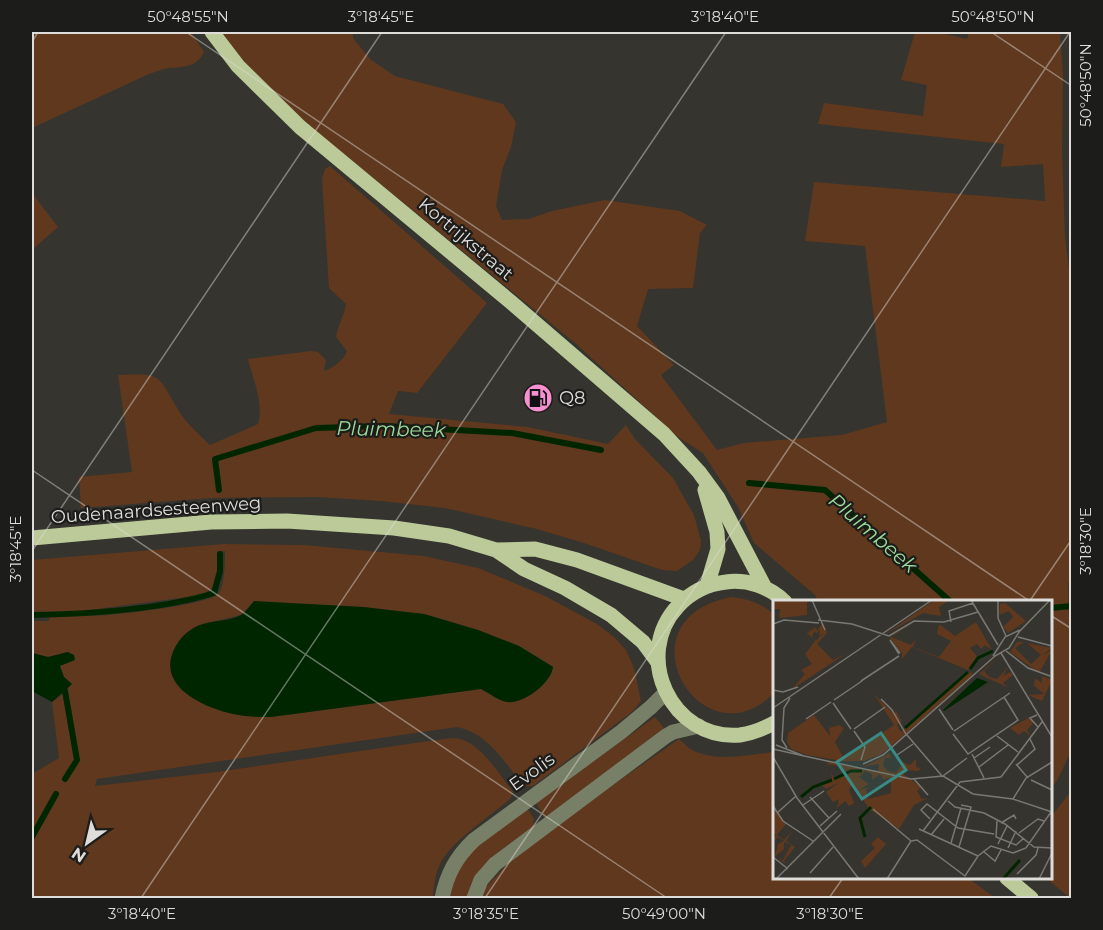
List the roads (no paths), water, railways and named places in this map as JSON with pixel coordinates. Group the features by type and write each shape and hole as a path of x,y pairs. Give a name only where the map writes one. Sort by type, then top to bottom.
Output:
{"main road":[{"name":"Kortrijkstraat","path":"212,32 238,66 300,127 621,395 664,434 699,472 718,498 765,588"},
{"name":"Kortrijkstraat","path":"699,472 717,532 718,549 707,586"},
{"name":"Oudenaardsesteenweg","path":"32,538 211,522 287,521 394,528 449,536 496,550 524,569 565,588 610,615 643,642 657,661"},
{"name":"Oudenaardsesteenweg","path":"496,550 535,549 577,560 684,599"},
{"path":"773,724 759,731 739,735 718,733 699,726 683,716 670,701 661,682 657,661 658,644 663,627 672,612 684,599 707,586 743,581 765,588 782,600"},
{"path":"1008,879 1031,898"}],"street":[{"name":"Evolis","path":"442,898 455,860 474,840 621,732 666,692"},
{"path":"474,898 481,880 495,864 666,736 699,726"}],"waterway":[{"name":"Pluimbeek","path":"219,490 215,459 316,428 385,426 512,433 601,450"},
{"name":"Pluimbeek","path":"749,483 825,490 949,600"},
{"name":"Pluimbeek","path":"32,615 148,607 214,593 220,571 220,554"},
{"name":"Pluimbeek","path":"1052,608 1072,606"},
{"path":"62,685 77,760 65,779"},
{"path":"32,837 56,794"}],"place":[{"name":"Q8","path":"538,398"}]}
